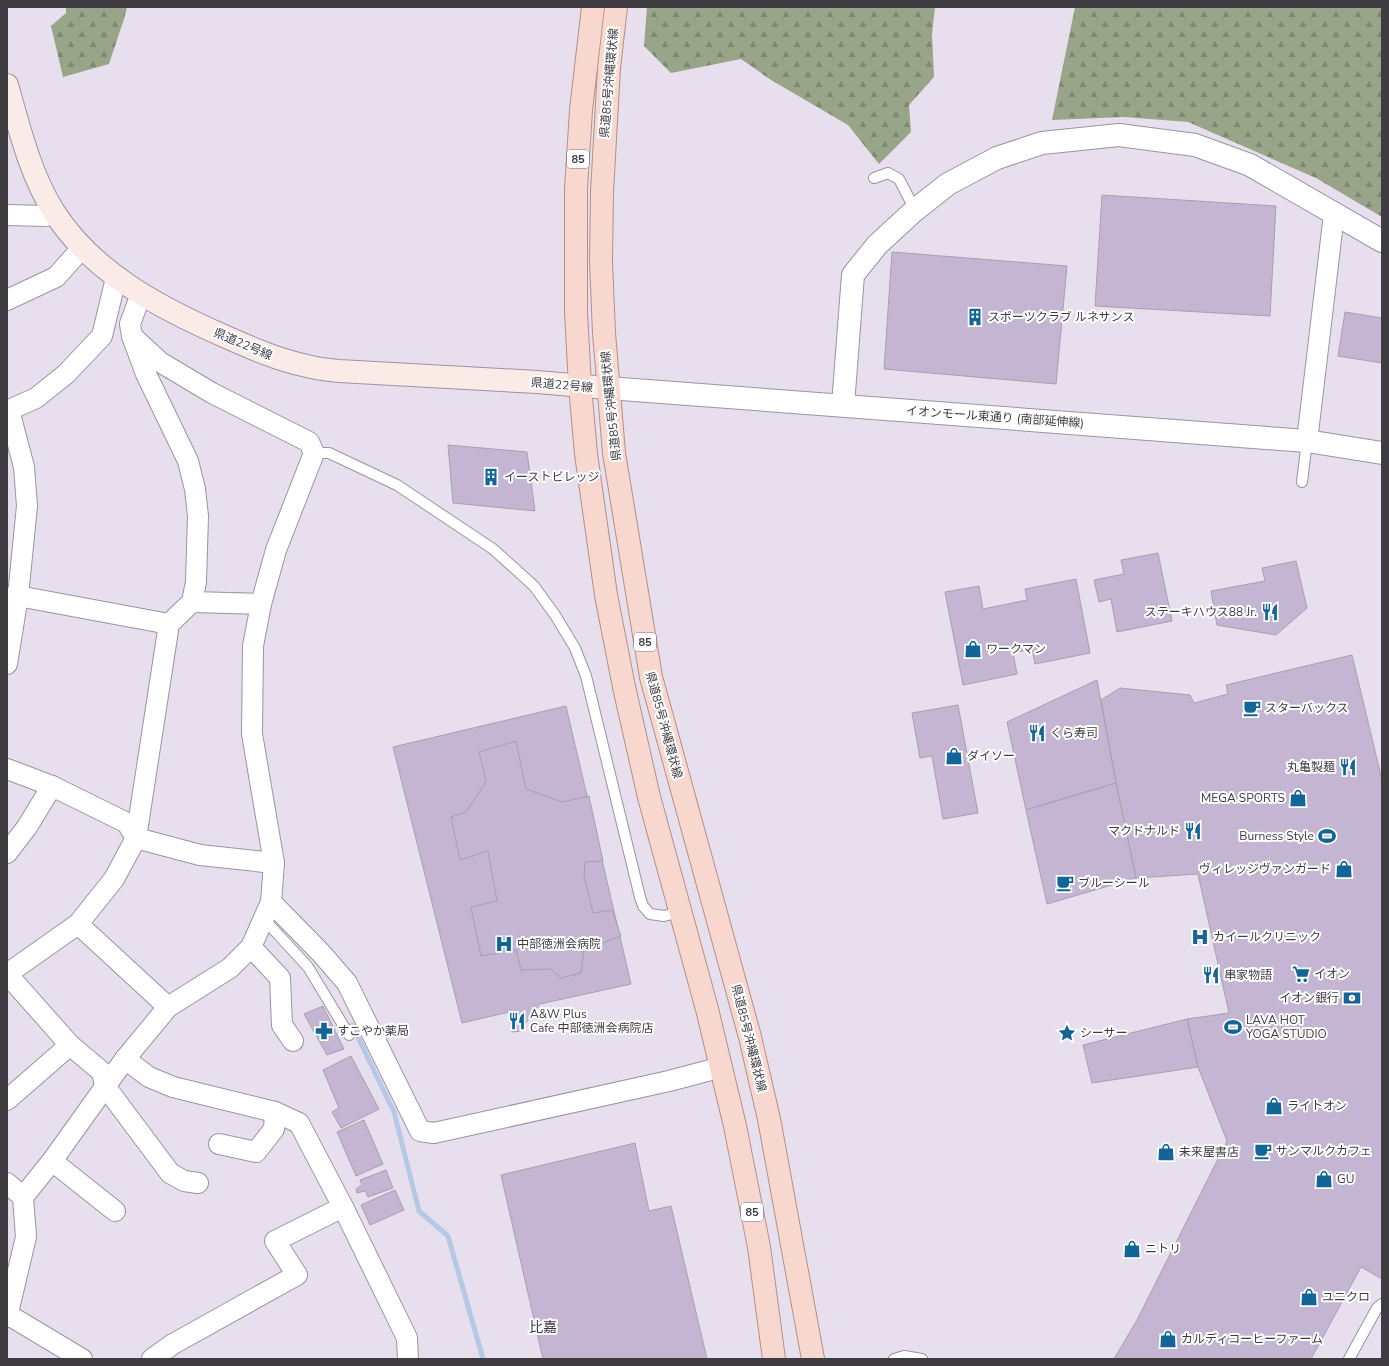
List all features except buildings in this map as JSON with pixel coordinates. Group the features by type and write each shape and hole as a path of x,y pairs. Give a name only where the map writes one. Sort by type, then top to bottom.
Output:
{"main road":[{"name":"県道85号沖縄環状線","path":"593,7 583,88 576,189 576,312 580,386 586,454 606,595 649,797 722,1067 759,1247 774,1359"},
{"name":"県道85号沖縄環状線","path":"616,7 609,68 603,170 601,262 608,388 617,468 651,677 750,1037 769,1119 814,1359"},
{"name":"県道22号線","path":"7,84 17,123 37,178 54,212 82,248 116,278 141,294 200,326 274,357 307,366 339,371 608,388"}],"street":[{"path":"843,406 853,275 877,246 914,210 948,184 997,158 1042,143 1119,135 1195,145 1250,165 1382,241"},
{"path":"7,215 45,216 54,212"},
{"path":"1307,440 1334,214"},
{"path":"7,300 56,277 82,248"},
{"path":"7,664 13,597 27,506 24,467 8,411 36,398 54,384 66,374 102,336 116,278"},
{"path":"141,294 130,324 132,336 146,374 188,461 195,489 199,531 196,582 192,602 169,624 136,838 114,879 78,924 7,974 70,1045 102,1072 105,1086 170,1173 184,1180 198,1183"},
{"path":"82,1359 7,1315 26,1237 23,1197 52,1161 124,1059 168,1007 230,968 251,947 267,910 274,863 252,734 253,646 261,604 285,525 308,473 314,453 309,442 212,393 160,362 132,336"},
{"name":"イオンモール東通り (南部延伸線)","path":"608,388 1307,440 1382,453"},
{"path":"13,597 169,624"},
{"path":"192,602 261,604"},
{"path":"7,769 52,786 127,823 136,838 200,854 274,863"},
{"path":"7,853 27,827 52,786"},
{"path":"267,910 321,953 347,983 420,1131 434,1133 669,1081 722,1067"},
{"path":"78,924 168,1007"},
{"path":"251,947 280,978 282,1025 294,1041"},
{"path":"7,1100 70,1045"},
{"path":"124,1059 150,1077 173,1087 275,1112 299,1123 343,1207 407,1338 408,1359"},
{"path":"219,1144 256,1152 274,1129 275,1112"},
{"path":"52,1161 115,1212"},
{"path":"7,1183 23,1197"},
{"path":"152,1359 173,1344 297,1275 275,1241 343,1207"}],"lane":[{"path":"874,178 888,173 899,179 914,210"},
{"path":"1302,482 1307,440"},
{"path":"314,453 329,453 397,485 455,522 493,549 534,586 556,615 575,648 586,676 640,897 644,906 650,914 664,916 680,912"},
{"path":"267,910 308,967 349,1035"},
{"path":"1349,1359 1377,1308 1382,1304"},
{"path":"894,1359 904,1356 922,1359"}],"green space":[{"path":"66,7 127,7 109,64 63,77 51,26 66,13"},
{"path":"647,7 935,7 932,34 934,77 909,105 911,132 879,164 848,125 771,80 741,59 671,73 644,46"},
{"path":"1075,7 1382,7 1382,217 1316,178 1188,122 1124,117 1052,120"}],"waterway":[{"path":"352,1025 394,1112 419,1211 448,1236 483,1359"}],"place":[{"name":"スポーツクラブ ルネサンス","path":"975,317"},
{"name":"イーストビレッジ","path":"491,477"},
{"name":"ステーキハウス88 Jr.","path":"1270,612"},
{"name":"ワークマン","path":"973,649"},
{"name":"スターバックス","path":"1252,708"},
{"name":"くら寿司","path":"1037,733"},
{"name":"ダイソー","path":"954,756"},
{"name":"丸亀製麺","path":"1348,767"},
{"name":"MEGA SPORTS","path":"1298,798"},
{"name":"マクドナルド","path":"1193,831"},
{"name":"Burness Style","path":"1327,836"},
{"name":"ヴィレッジヴァンガード","path":"1344,869"},
{"name":"ブルーシール","path":"1065,883"},
{"name":"カイールクリニック","path":"1200,937"},
{"name":"中部徳洲会病院","path":"504,944"},
{"name":"イオン","path":"1301,974"},
{"name":"串家物語","path":"1211,975"},
{"name":"イオン銀行","path":"1352,998"},
{"name":"A&W Plus Cafe 中部徳洲会病院店","path":"517,1021"},
{"name":"LAVA HOT YOGA STUDIO","path":"1233,1027"},
{"name":"すこやか薬局","path":"324,1031"},
{"name":"シーサー","path":"1067,1033"},
{"name":"ライトオン","path":"1274,1106"},
{"name":"サンマルクカフェ","path":"1263,1151"},
{"name":"未来屋書店","path":"1166,1152"},
{"name":"GU","path":"1324,1179"},
{"name":"ニトリ","path":"1132,1249"},
{"name":"ユニクロ","path":"1309,1297"},
{"name":"カルディコーヒーファーム","path":"1168,1339"}],"district":[{"name":"比嘉","path":"543,1327"}]}
